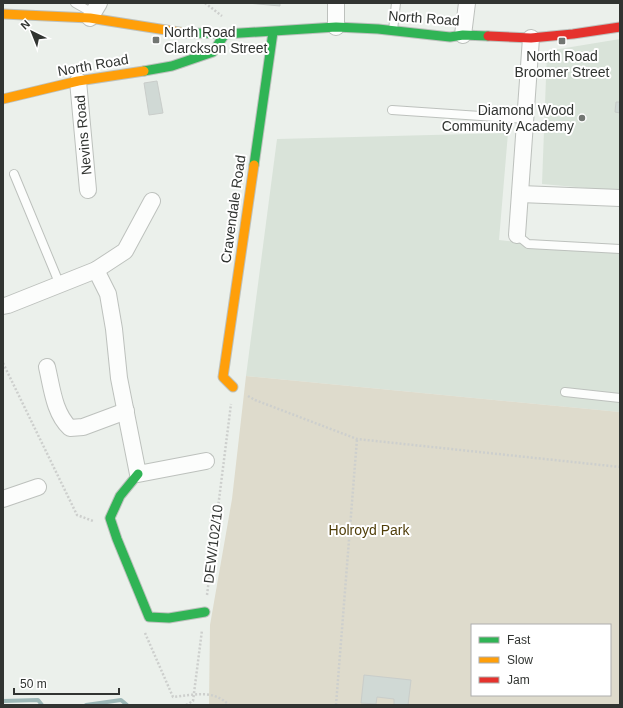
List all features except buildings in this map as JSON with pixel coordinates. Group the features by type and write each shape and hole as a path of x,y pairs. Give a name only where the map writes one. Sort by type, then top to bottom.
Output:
{"street":[{"path":"336,3 336,27"},
{"path":"463,35 467,3"},
{"name":"North Road","path":"3,14 94,11 185,32 225,34 336,27 393,30 450,36 463,35 531,38 620,27"},
{"name":"Cravendale Road","path":"233,387 223,377 273,32"},
{"name":"North Road","path":"3,99 78,81 172,66 213,52 225,34"},
{"path":"517,234 531,38"},
{"name":"Nevins Road","path":"78,81 88,190"},
{"path":"520,194 620,198"},
{"path":"3,306 8,306 96,270 125,251 152,201"},
{"path":"96,270 108,294 114,330 119,378 138,474"},
{"path":"47,367 60,417 70,428 83,427 126,411"},
{"path":"205,612 169,618 150,617 117,539 110,518 120,496 138,474 206,461"},
{"path":"3,499 38,487"}],"lane":[{"path":"75,3 94,11"},
{"path":"393,30 396,3"},
{"path":"392,110 525,119"},
{"path":"14,174 60,285"},
{"path":"517,234 528,244 620,249"},
{"path":"565,392 620,398"}],"path":[{"path":"233,387 255,400 357,439 620,466"},
{"name":"DEW/102/10","path":"186,705 193,701 233,387"},
{"path":"336,705 357,439"}],"shaded area":[{"name":"Diamond Wood Community Academy","path":"620,39 620,191 542,184 547,51"},
{"path":"508,133 499,240 527,243 620,247 620,412 246,376 277,139"}],"green space":[{"name":"Holroyd Park","path":"246,376 620,412 620,705 209,705 210,625 232,499"}],"waterway":[{"path":"3,701 38,700 42,705"},
{"path":"86,705 121,700 127,705"}],"traffic: fast":[{"path":"194,33 225,34 336,27 378,29 450,37 463,35 488,36"},
{"path":"254,165 273,32"},
{"path":"144,71 172,66 213,52 225,34"},
{"path":"138,474 120,496 110,518 149,617 169,618 205,612"}],"traffic: slow":[{"path":"3,14 90,18 185,33 194,33"},
{"path":"3,99 78,81 144,71"},
{"path":"233,387 223,377 254,165"}],"traffic: jam":[{"path":"488,36 531,38 620,27"}],"place":[{"name":"North Road Clarckson Street","path":"156,40"},
{"name":"North Road Broomer Street","path":"562,41"},
{"name":"Diamond Wood Community Academy","path":"582,118"}]}
